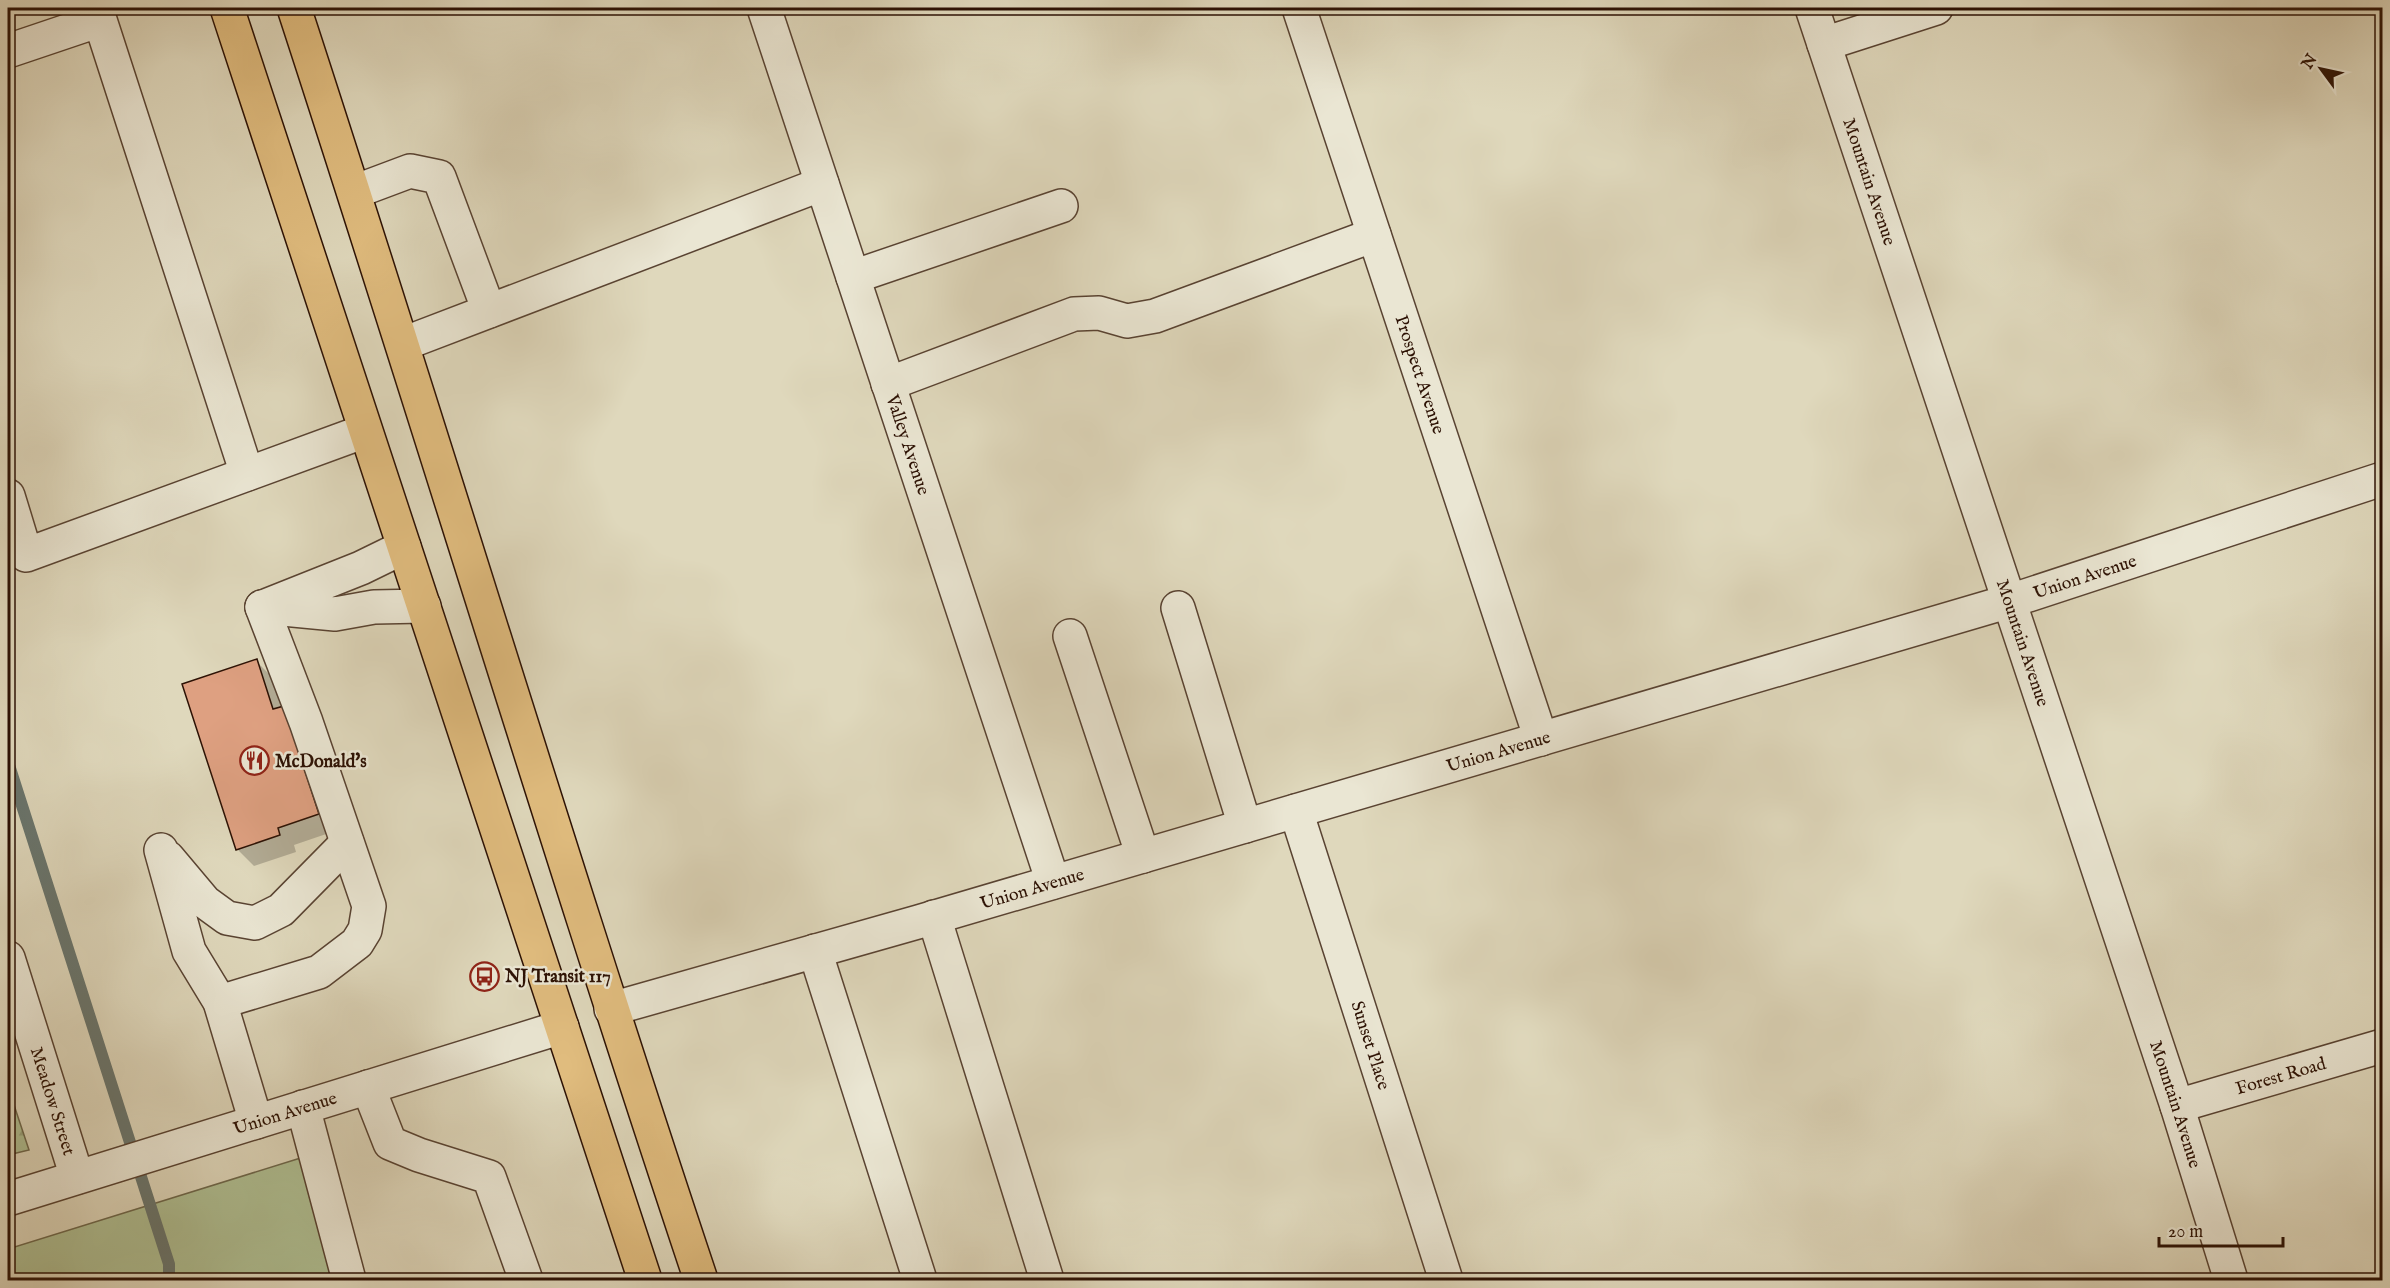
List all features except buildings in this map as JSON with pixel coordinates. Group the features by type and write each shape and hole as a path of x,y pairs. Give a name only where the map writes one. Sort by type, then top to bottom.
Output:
{"highway":[{"path":"227,8 645,1281"},
{"path":"294,8 403,344 611,1010 701,1281"}],"street":[{"name":"Valley Avenue","path":"764,8 1053,882"},
{"name":"Prospect Avenue","path":"1299,8 1542,739"},
{"name":"Mountain Avenue","path":"1812,8 2177,1106 2231,1281"},
{"path":"1824,44 1936,8"},
{"path":"8,51 100,20 247,474"},
{"path":"354,192 410,171 439,177 489,311"},
{"path":"403,344 822,184"},
{"path":"853,277 1061,206"},
{"path":"888,384 1074,314 1099,313 1127,321 1155,316 1374,235"},
{"path":"8,500 26,555 365,431"},
{"name":"Union Avenue","path":"611,1010 2010,601 2382,479"},
{"path":"262,607 361,568 404,547"},
{"path":"262,607 335,614 374,607 423,606"},
{"path":"220,1002 319,972 357,943 364,930 369,906 306,722 262,607"},
{"path":"1178,608 1245,826"},
{"path":"1070,636 1143,856"},
{"name":"Sunset Place","path":"1296,811 1446,1281"},
{"path":"256,1122 220,1002 189,951 161,850 205,902 227,918 255,923 280,910 347,843"},
{"path":"934,917 1047,1281"},
{"path":"815,951 920,1281"},
{"name":"Meadow Street","path":"8,958 77,1177"},
{"name":"Union Avenue","path":"8,1198 562,1027"},
{"name":"Forest Road","path":"2177,1106 2382,1046"},
{"path":"368,1087 390,1143 419,1155 489,1177 526,1281"},
{"path":"303,1107 350,1281"}],"green space":[{"path":"8,1087 29,1150 8,1155"},
{"path":"307,1156 340,1280 8,1280 8,1249"}],"waterway":[{"path":"8,762 169,1264 169,1280"}],"place":[{"name":"McDonald's","path":"254,761"},
{"name":"NJ Transit 117","path":"484,976"}]}
